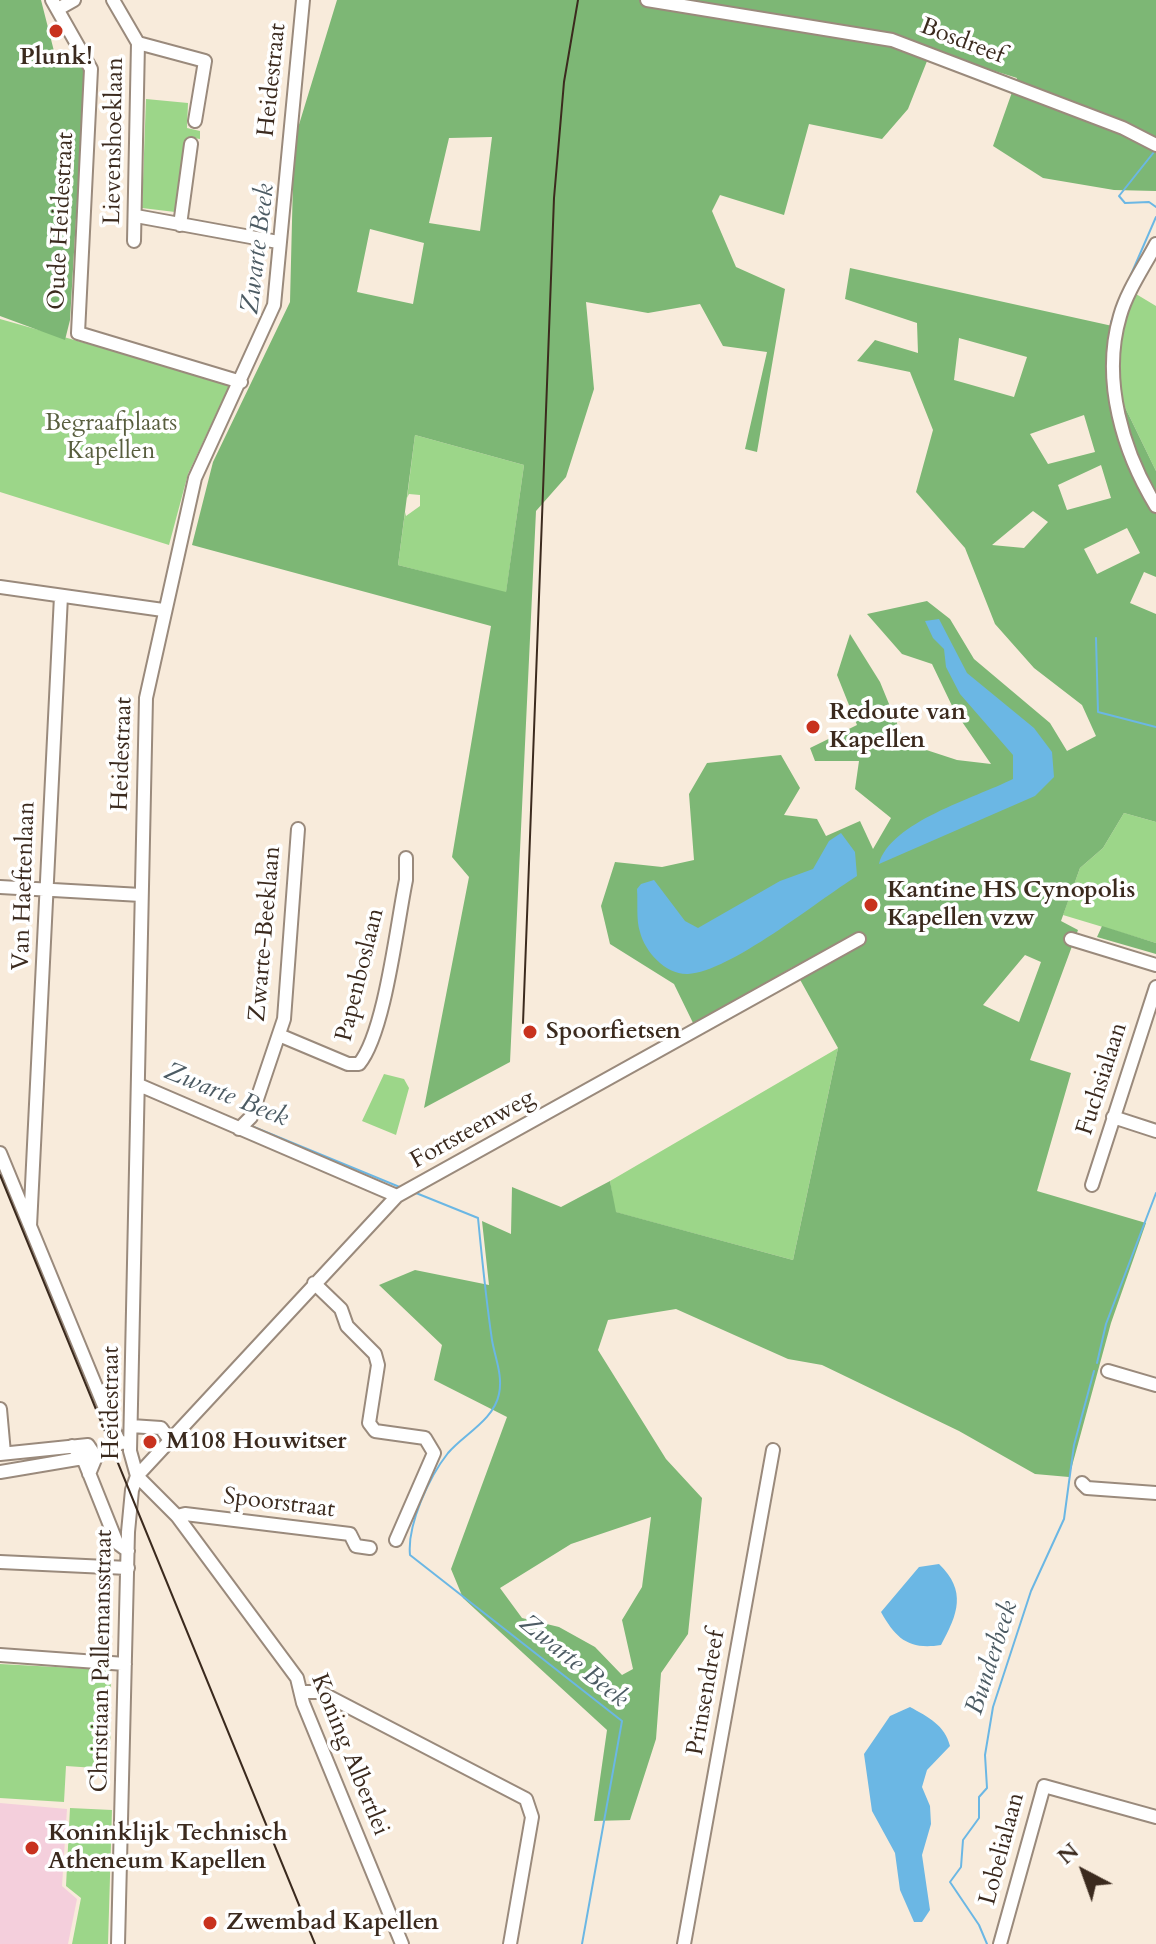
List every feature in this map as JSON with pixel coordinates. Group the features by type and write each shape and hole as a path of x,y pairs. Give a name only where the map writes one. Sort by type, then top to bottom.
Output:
{"street":[{"path":"55,5 74,0"},
{"name":"Lievenshoeklaan","path":"113,0 138,43 134,241"},
{"name":"Heidestraat","path":"177,1516 137,1476 129,1442 139,1085 144,721 163,610 195,478 274,305 303,0"},
{"name":"Bosdreef","path":"647,0 892,40 1123,128 1156,145"},
{"name":"Oude Heidestraat","path":"55,5 91,69 78,333 241,382"},
{"path":"138,43 205,61 195,121"},
{"path":"180,225 191,144"},
{"path":"136,216 278,242"},
{"path":"1156,244 1125,302 1115,343 1116,384 1125,447 1156,506"},
{"path":"0,587 163,610"},
{"name":"Van Haeftenlaan","path":"30,1226 61,596"},
{"name":"Zwarte-Beeklaan","path":"239,1129 251,1117 284,1019 298,829"},
{"name":"Papenboslaan","path":"279,1035 348,1064 359,1064 378,1020 406,880 406,858"},
{"path":"0,887 141,895"},
{"name":"Fortsteenweg","path":"137,1476 397,1196 859,939"},
{"path":"1071,939 1156,965"},
{"name":"Fuchsialaan","path":"1092,1185 1156,987"},
{"path":"139,1085 397,1196"},
{"path":"1113,1117 1156,1131"},
{"path":"0,1153 116,1435 120,1443 129,1442"},
{"path":"314,1283 341,1309 347,1326 375,1354 378,1365 369,1423 375,1431 425,1438 434,1453 396,1540"},
{"path":"1108,1371 1156,1385"},
{"path":"0,1409 2,1453 92,1447 96,1457 89,1474"},
{"path":"131,1426 161,1428 169,1439"},
{"path":"72,1446 83,1458 113,1526 117,1543 128,1551"},
{"name":"Prinsendreef","path":"684,1944 773,1450"},
{"path":"0,1472 83,1458"},
{"name":"Christiaan Pallemansstraat","path":"118,1944 128,1532 132,1490 137,1476"},
{"path":"1082,1483 1087,1488 1156,1493"},
{"name":"Spoorstraat","path":"177,1516 185,1514 350,1534 356,1546 370,1548"},
{"name":"Koning Albertlei","path":"177,1516 288,1665 402,1944"},
{"path":"113,1526 128,1532"},
{"path":"0,1562 128,1568"},
{"path":"0,1655 125,1664"},
{"path":"301,1692 320,1692 526,1799 532,1817 510,1944"},
{"name":"Lobelialaan","path":"1000,1944 1044,1786 1156,1817"}],"shaded area":[{"name":"Koninklijk Technisch Atheneum Kapellen","path":"0,1803 67,1809 62,1886 77,1899 68,1944 0,1944"}],"green space":[{"path":"0,0 41,0 57,63 85,65 70,320 65,340 0,316"},
{"path":"337,0 1156,0 1156,191 1114,190 1043,178 993,146 1017,78 931,51 908,109 882,139 809,124 784,215 720,195 712,211 736,267 785,289 757,452 745,449 767,352 723,346 700,304 648,313 586,302 594,389 566,477 536,511 510,1062 424,1108 469,877 452,857 491,626 192,545 213,462 290,302 294,141","holes":["492,137 480,231 429,223 449,138","370,229 424,243 413,304 357,292","415,435 524,465 506,592 398,565"]},
{"path":"146,99 188,103 187,128 200,131 200,139 187,137 175,212 142,208"},
{"path":"850,268 1117,327 1121,399 1156,471 1156,577 1144,572 1130,603 1156,614 1156,822 1124,813 1103,848 1080,868 1061,921 1078,930 1030,1060 1071,1073 1037,1191 1146,1223 1111,1323 1069,1477 1035,1474 959,1431 822,1365 788,1359 676,1309 608,1320 598,1350 666,1459 702,1498 688,1634 661,1673 656,1739 630,1820 594,1821 607,1730 463,1598 451,1569 507,1417 434,1380 442,1345 379,1285 415,1270 489,1285 482,1221 511,1234 512,1187 561,1207 610,1181 616,1212 793,1260 838,1048 793,967 694,1025 674,984 610,944 601,906 615,862 662,867 694,860 689,794 707,763 781,755 800,788 784,815 817,819 826,836 860,821 873,849 891,818 855,789 859,761 815,761 810,748 857,725 837,675 850,634 880,682 905,743 957,760 991,764 954,710 932,664 902,654 867,614 927,601 950,619 974,659 1050,723 1067,751 1096,736 1082,705 1034,668 995,624 965,548 916,492 933,430 910,372 857,361 875,340 918,353 917,323 845,299","holes":["959,338 1027,357 1014,397 954,380","1084,415 1095,452 1048,464 1030,434","1101,465 1111,498 1067,510 1058,485","1033,511 1048,522 1024,548 992,545","1127,528 1140,553 1097,574 1084,549","1025,955 1041,962 1019,1022 983,1005","651,1517 642,1587 622,1620 633,1669 622,1675 595,1647 559,1627 522,1618 500,1588 571,1544"]},
{"path":"1136,294 1156,306 1156,471 1121,399 1115,326"},
{"name":"Begraafplaats Kapellen","path":"0,319 230,384 188,474 169,545 0,492"},
{"path":"415,435 524,465 506,593 398,565 405,512 406,516 420,506 420,495 409,494 407,498"},
{"path":"1124,813 1156,822 1156,943 1063,915 1080,868 1103,848"},
{"path":"1102,926 1156,943 1156,954 1097,937"},
{"path":"838,1048 793,1260 615,1212 610,1181"},
{"path":"384,1074 404,1079 409,1088 396,1135 362,1121"},
{"path":"0,1664 111,1670 110,1769 66,1766 64,1802 0,1798"},
{"path":"70,1808 112,1810 108,1944 72,1944 81,1898 66,1886"}],"water":[{"path":"939,619 967,673 1034,728 1052,752 1054,777 1035,796 879,864 886,849 916,824 1013,779 1013,755 960,694 946,667 944,649 933,638 925,621"},
{"path":"841,833 855,852 857,876 749,949 706,970 688,974 664,966 643,940 638,922 637,889 641,884 654,880 685,921 698,928 780,881 813,869 829,841"},
{"path":"939,1564 954,1584 956,1593 952,1623 941,1645 912,1644 898,1636 881,1612 919,1567"},
{"path":"910,1707 940,1727 950,1746 927,1770 922,1787 930,1806 931,1824 922,1855 930,1910 922,1922 914,1922 900,1890 895,1853 872,1811 864,1754 890,1716"}],"waterway":[{"name":"Bunderbeek","path":"1154,152 1119,196 1125,203 1149,202 1156,207"},
{"name":"Bunderbeek","path":"1123,293 1156,217"},
{"name":"Bunderbeek","path":"1111,322 1115,314"},
{"name":"Bunderbeek","path":"1096,638 1098,712 1156,727"},
{"name":"Zwarte Beek","path":"223,1115 239,1121"},
{"name":"Zwarte Beek","path":"249,1125 402,1188"},
{"name":"Zwarte Beek","path":"416,1193 478,1218 500,1387 491,1412 454,1446 434,1475 416,1516 410,1555 622,1721 582,1944"},
{"name":"Bunderbeek","path":"1097,1363 1106,1324 1156,1193"},
{"name":"Bunderbeek","path":"987,1944 979,1925 950,1882 961,1867 963,1840 979,1818 979,1797 987,1788 985,1755 993,1707 1031,1591 1064,1519 1074,1445 1094,1371"}],"railway":[{"path":"523,1023 554,198 564,82 578,0"},
{"path":"0,1175 315,1944"}],"place":[{"name":"Plunk!","path":"56,31"},
{"name":"Redoute van Kapellen","path":"813,727"},
{"name":"Kantine HS Cynopolis Kapellen vzw","path":"871,905"},
{"name":"Spoorfietsen","path":"530,1032"},
{"name":"M108 Houwitser","path":"150,1442"},
{"name":"Koninklijk Technisch Atheneum Kapellen","path":"32,1848"},
{"name":"Zwembad Kapellen","path":"210,1923"}]}
